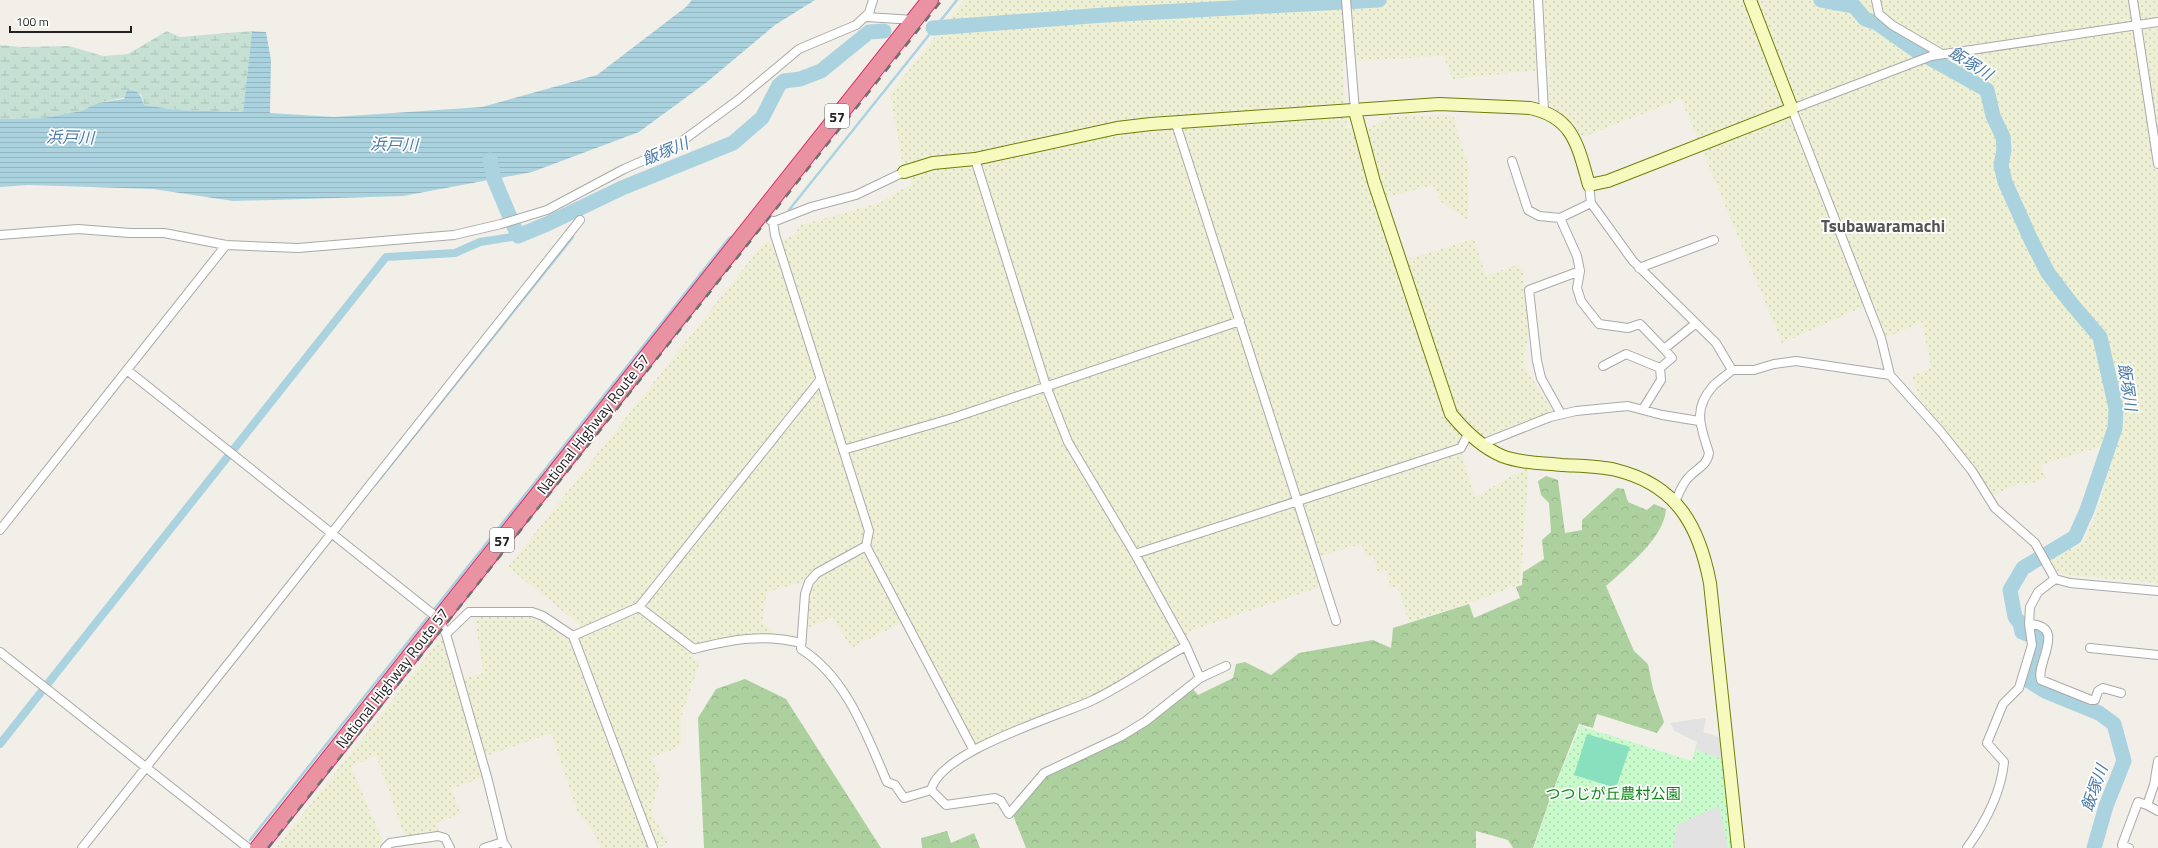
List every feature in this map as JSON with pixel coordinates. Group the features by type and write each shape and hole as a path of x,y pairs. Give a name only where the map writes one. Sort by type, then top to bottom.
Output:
{"highway":[{"name":"National Highway Route 57","path":"258,848 439,619 766,218 930,0"}],"street":[{"path":"0,235 29,231 78,228 130,233 164,233 226,245 298,248 454,234 501,224 547,210 624,169 674,147 738,100 799,49 856,25 867,17 873,0"},
{"path":"1538,0 1544,111"},
{"path":"1750,0 1881,338 1890,375 1916,402 1968,466 1995,508 2035,543 2055,579 2070,583 2158,591"},
{"path":"1876,0 1879,14 1892,25 1942,54"},
{"path":"2133,0 2158,164"},
{"path":"1347,4 1355,111 1374,182 1451,414 1468,434 1502,456 1516,459 1615,470 1641,478 1675,502 1687,518 1700,541 1710,583 1738,848"},
{"path":"867,17 914,20"},
{"path":"1589,185 1608,181 1931,56 2158,22"},
{"path":"973,749 866,546 869,531 775,235 766,218 856,195 904,172 934,163 975,159 1117,128 1175,121 1355,111 1439,104 1517,107 1544,111 1556,117 1568,128 1580,153 1589,185 1591,203 1639,268 1716,344 1732,370"},
{"path":"1175,121 1336,621"},
{"path":"975,159 1046,386 1068,442 1135,554 1186,646 1200,678"},
{"path":"1512,161 1528,210 1539,216 1560,218 1591,203"},
{"path":"1560,218 1577,256 1580,272 1577,288 1580,301 1599,324 1628,328 1640,324 1672,358 1660,368 1659,384 1643,409"},
{"path":"82,848 580,220"},
{"path":"1639,268 1714,240"},
{"path":"0,530 226,245"},
{"path":"1561,414 1541,378 1537,362 1529,290 1580,272"},
{"path":"843,450 953,418 1240,321"},
{"path":"1664,349 1695,324"},
{"path":"1603,366 1626,354 1660,368"},
{"path":"1675,502 1682,485 1705,464 1709,458 1709,453 1699,421 1703,401 1714,386 1732,370 1754,370 1774,364 1796,361 1890,375"},
{"path":"127,370 439,619 446,634 505,845 484,848"},
{"path":"573,636 639,607 820,380"},
{"path":"1482,444 1515,430 1561,414 1576,411 1628,406 1662,415 1699,421"},
{"path":"1135,554 1461,448 1468,434"},
{"path":"866,546 817,573 809,582 805,594 805,621 801,649 823,666 841,686 887,782 895,785 904,798 931,790"},
{"path":"1967,848 1984,825 2003,775 2004,762 1986,743 2003,704 2019,688 2032,645 2029,624 2030,607 2038,592 2055,579"},
{"path":"639,607 694,649 752,637 782,638 801,643"},
{"path":"446,634 469,612 522,611 544,616 573,636 653,848"},
{"path":"2029,624 2039,624 2046,630 2048,651 2039,675 2041,680 2091,700 2095,700 2098,690 2103,688 2121,693"},
{"path":"931,790 933,782 973,749 1091,701 1186,646"},
{"path":"2090,648 2158,655"},
{"path":"0,652 248,848"},
{"path":"931,790 946,805 995,798 1001,801 1009,814 1044,773 1127,733 1146,721 1200,678 1226,666"},
{"path":"2147,805 2154,785 2158,761"},
{"path":"2129,848 2122,845 2138,802 2158,811"},
{"path":"385,848 390,843 438,836 445,838 450,848"}],"green space":[{"path":"964,0 2158,0 2158,583 2065,575 2056,570 2048,556 2083,544 2098,509 2113,453 2099,447 2041,465 2046,478 2025,486 2022,482 1992,496 1970,464 1918,396 1912,376 1931,368 1922,322 1885,338 1874,302 1782,343 1681,99 1583,137 1573,124 1549,103 1550,69 1452,79 1444,56 1342,62 1347,128 1372,127 1388,116 1453,115 1469,168 1468,220 1440,201 1433,185 1374,201 1394,263 1474,239 1486,276 1519,264 1523,273 1529,332 1523,364 1553,412 1485,436 1461,451 1475,497 1529,466 1520,584 1482,599 1409,622 1397,586 1391,588 1386,570 1378,573 1373,556 1367,558 1361,544 1310,559 1320,587 1190,631 1181,645 1097,695 975,746 908,620 851,648 833,617 807,628 810,586 803,582 767,592 762,622 777,634 748,634 696,645 688,650 699,664 681,717 681,746 652,758 660,780 651,812 668,843 658,848 600,848 595,835 577,811 552,733 477,759 483,777 451,789 461,814 436,823 439,833 405,838 376,756 351,766 383,842 381,848 276,848 442,637 456,681 483,673 475,616 525,615 540,620 570,641 585,635 579,624 508,567 766,240 771,244 780,242 794,235 801,225 879,203 912,184 903,166 890,94"},
{"path":"167,31 180,37 252,31 243,112 177,110 144,105 141,94 98,103 81,111 44,118 0,119 0,45 21,47 69,46 103,56 128,54"},
{"path":"1546,476 1558,480 1565,533 1582,530 1582,520 1617,488 1624,489 1628,502 1647,510 1654,504 1666,509 1664,520 1652,541 1634,561 1606,586 1634,651 1648,664 1653,689 1664,722 1657,733 1597,714 1593,728 1579,724 1552,793 1533,848 1513,848 1508,840 1476,831 1476,848 1026,848 1013,815 1046,774 1122,739 1192,688 1198,695 1233,678 1236,664 1245,662 1271,675 1299,653 1373,640 1391,648 1393,628 1469,604 1474,618 1520,598 1516,587 1522,585 1523,572 1544,559 1542,540 1551,532 1549,503 1541,495 1538,481"},
{"path":"745,679 786,699 881,848 704,848 698,718 716,689"},
{"name":"つつじが丘農村公園","path":"1706,718 1703,732 1727,740 1738,848 1534,848 1552,793 1580,726 1692,761 1697,742 1675,731 1670,723"},
{"path":"1587,734 1630,747 1616,788 1574,775"},
{"path":"947,831 951,843 974,833 980,848 922,848 921,838"}],"shaded area":[{"path":"1706,718 1703,732 1727,740 1729,762 1695,749 1697,742 1675,731 1670,723"},
{"path":"1719,806 1728,848 1673,848 1677,825"}],"water":[{"name":"浜戸川","path":"692,0 815,0 775,25 707,82 639,132 532,172 403,196 233,201 153,189 28,185 0,187 0,119 44,118 81,111 98,103 124,99 127,90 137,92 144,105 177,110 243,112 252,31 266,32 271,60 270,113 334,117 482,107 597,75 686,7"}],"waterway":[{"path":"789,210 957,0"},
{"name":"飯塚川","path":"933,28 1104,15 1379,0"},
{"name":"飯塚川","path":"1821,0 1854,6 1865,19 1877,23 1917,51 1987,90 1993,116 2003,137 2004,150 2001,165 2005,182 2031,240 2048,273 2100,337 2116,408 2115,428 2087,510 2075,537 2023,568 2010,590 2015,617 2020,623 2022,632 2038,638 2040,644 2029,681 2045,691 2099,713 2114,724 2124,761 2106,806 2094,848"},
{"name":"飯塚川","path":"490,160 494,179 518,236 547,224 622,188 733,143 762,118 779,85 784,81 800,79 821,71 869,32 884,31"},
{"path":"0,744 386,257 455,253 480,242 518,236"},
{"path":"375,485 573,237"},
{"path":"435,608 729,238 732,237"},
{"path":"250,840 427,618"}],"railway":[{"path":"268,848 942,0"}],"district":[{"name":"Tsubawaramachi","path":"1883,226"}]}
